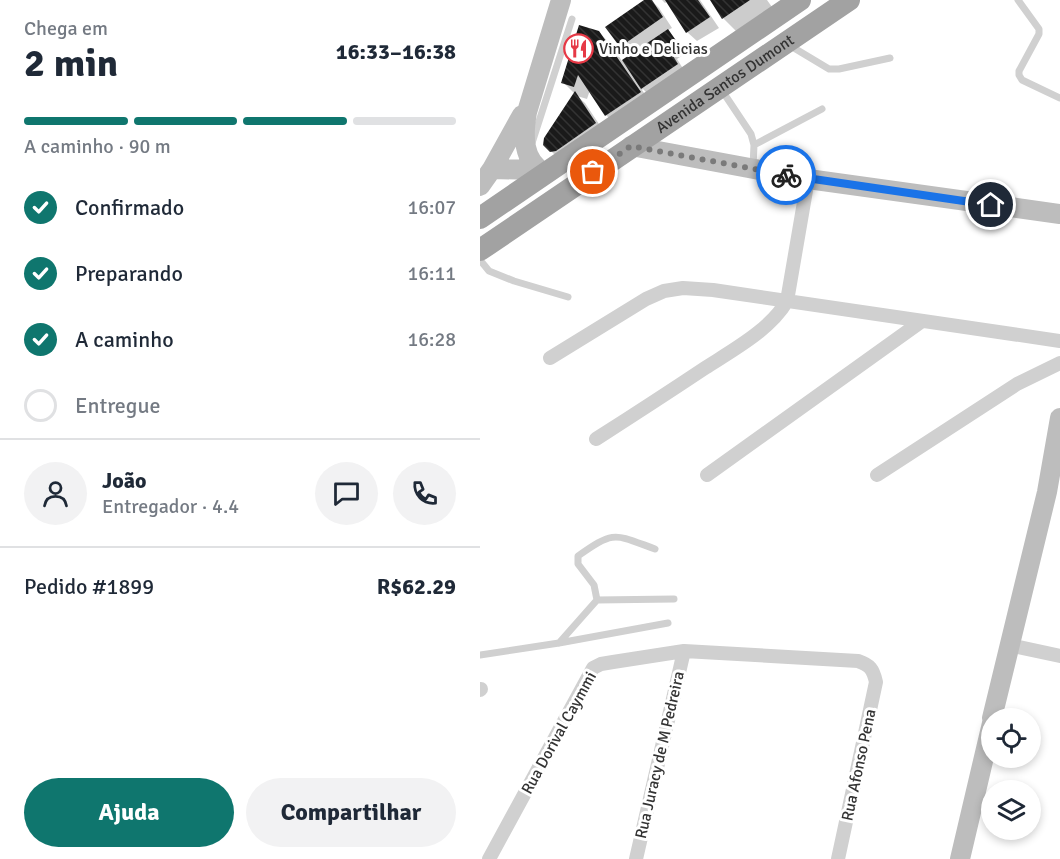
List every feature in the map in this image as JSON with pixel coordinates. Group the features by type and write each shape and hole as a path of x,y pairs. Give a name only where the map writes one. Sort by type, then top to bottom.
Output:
{"highway":[{"name":"Avenida Santos Dumont","path":"480,218 538,166 800,0"},
{"name":"Avenida Santos Dumont","path":"480,250 849,0"}],"main road":[{"path":"486,173 538,166 524,142 525,128 531,97 561,0"},
{"path":"480,186 486,173 513,134 531,97"},
{"path":"631,146 808,179 1060,214"},
{"path":"995,708 1047,492 1060,418"},
{"path":"960,859 981,768"}],"street":[{"path":"596,440 739,345 777,315 787,301 808,179"},
{"path":"550,358 646,300 674,288 713,290 1060,341"},
{"path":"707,475 922,321"},
{"path":"877,475 1017,384 1060,363"},
{"path":"1009,645 1060,656"},
{"name":"Rua Dorival Caymmi","path":"489,859 593,668 602,664 684,651 858,661 869,665 874,671"},
{"name":"Rua Juracy de M Pedreira","path":"636,859 684,651"},
{"name":"Rua Afonso Pena","path":"838,859 876,682 874,671"}],"lane":[{"path":"1018,0 1039,29 1039,34 1019,75 1022,80 1060,98"},
{"path":"538,166 572,20"},
{"path":"786,42 830,69 890,58"},
{"path":"719,87 751,134 754,145 753,169"},
{"path":"754,145 822,109"},
{"path":"480,260 489,271 514,282 568,297"},
{"path":"597,600 594,585 578,564 579,556 610,536 623,537 655,549"},
{"path":"559,643 597,600 674,598"},
{"path":"480,655 668,623"}],"building":[{"path":"644,0 652,0 663,17 620,47 605,27"},
{"path":"665,0 698,0 710,17 686,33"},
{"path":"710,0 750,0 722,19"},
{"path":"579,25 599,31 641,92 605,116 578,75 574,87 561,83"},
{"path":"668,29 677,42 668,48 678,64 641,89 622,60"},
{"path":"575,91 596,123 556,151 550,152 543,145 544,138"}],"way so far":[{"path":"593,172 631,146 786,175"}],"place":[{"name":"Vinho e Delicias","path":"578,49"}],"route":[{"path":"786,175 991,205"}]}
